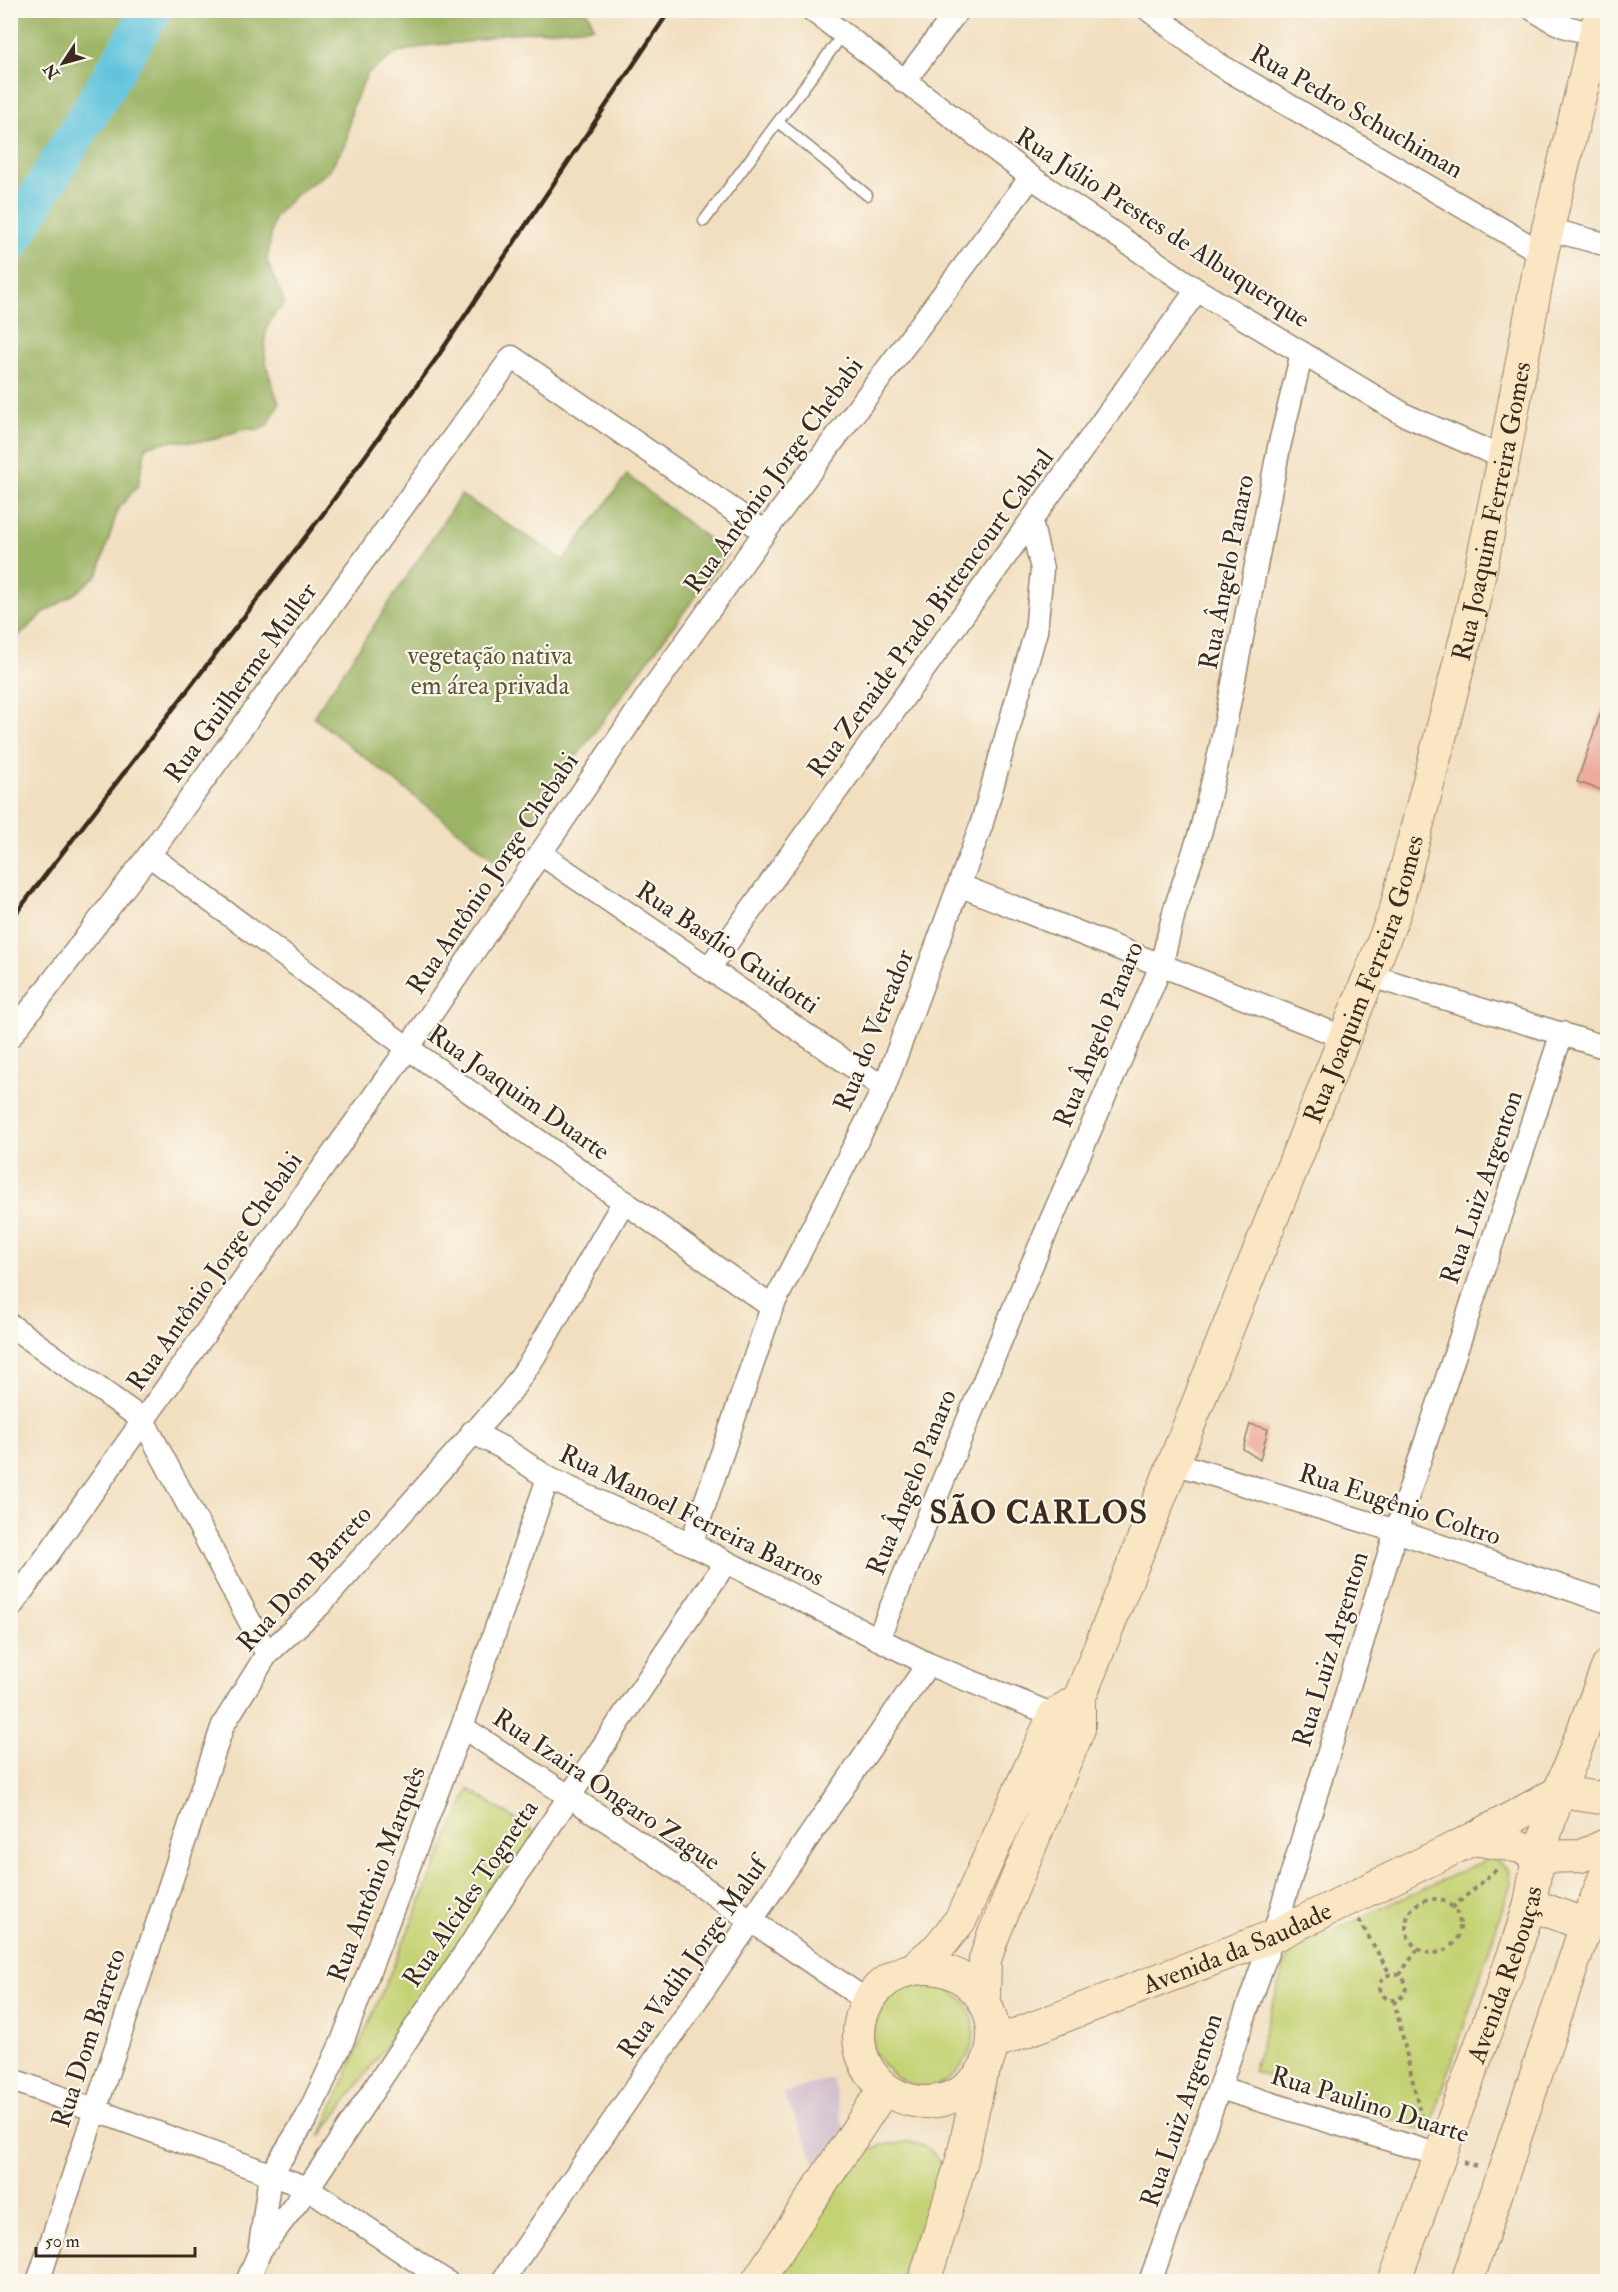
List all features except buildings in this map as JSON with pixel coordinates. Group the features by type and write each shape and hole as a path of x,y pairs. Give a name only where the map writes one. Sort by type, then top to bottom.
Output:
{"main road":[{"name":"Rua Joaquim Ferreira Gomes","path":"914,1968 939,1947 961,1919 1067,1707 1174,1463 1395,912 1467,633 1504,458 1545,241 1602,25"},
{"name":"Avenida Rebouças","path":"1394,2282 1434,2153 1530,1904 1530,1852 1559,1792 1608,1666"},
{"name":"Rua Joaquim Ferreira Gomes","path":"984,2000 985,1960 1005,1904 1079,1729 1067,1707"},
{"name":"Avenida da Saudade","path":"994,2043 1273,1936 1473,1839 1559,1792"},
{"path":"1559,1792 1601,1798 1608,1793"},
{"path":"1473,1839 1530,1852 1581,1856 1608,1844"},
{"path":"1467,2282 1586,1925 1608,1868"},
{"path":"1530,1904 1586,1925"},
{"path":"914,1968 953,1975 970,1985 984,2000 992,2017 994,2043 987,2067 980,2078 964,2092 945,2100 925,2101 884,2089 873,2076 859,2045 867,2001 880,1986 914,1968"},
{"path":"924,2282 963,2160 980,2078"},
{"path":"757,2282 884,2089"}],"street":[{"name":"Rua Júlio Prestes de Albuquerque","path":"812,10 1031,177 1197,290 1406,415 1504,458"},
{"path":"904,82 958,10"},
{"name":"Rua Pedro Schuchiman","path":"1149,10 1218,64 1545,241"},
{"path":"1534,10 1563,28 1578,32 1602,25"},
{"name":"Rua Antônio Jorge Chebabi","path":"10,1608 408,1048 651,691 765,532 1031,177"},
{"path":"1545,241 1608,246"},
{"name":"Rua Zenaide Prado Bittencourt Cabral","path":"709,968 1197,290"},
{"name":"Rua Ângelo Panaro","path":"878,1639 1029,1269 1161,966 1175,909 1201,830 1220,751 1279,447 1302,353"},
{"name":"Rua Guilherme Muller","path":"10,1037 149,855 512,357 765,532"},
{"name":"Rua do Vereador","path":"692,1544 772,1307 884,1088 961,886 981,826 1036,631 1042,569 1031,521"},
{"name":"Rua Basílio Guidotti","path":"540,854 884,1088"},
{"name":"Rua Joaquim Duarte","path":"149,855 408,1048 772,1307"},
{"path":"961,886 1345,1038"},
{"path":"1371,976 1608,1048"},
{"name":"Rua Luiz Argenton","path":"1150,2282 1273,1936 1396,1531 1562,1033"},
{"name":"Rua Dom Barreto","path":"38,2282 223,1725 267,1654 321,1605 472,1432 511,1391 534,1358 624,1201"},
{"path":"10,1325 143,1419 267,1654"},
{"name":"Rua Manoel Ferreira Barros","path":"472,1432 503,1448 548,1478 692,1544 928,1664 1067,1707"},
{"name":"Rua Eugênio Coltro","path":"1174,1463 1396,1531 1608,1602"},
{"name":"Rua Antônio Marquês","path":"247,2282 259,2253 270,2176 307,2117 342,2042 462,1727 548,1478"},
{"name":"Rua Alcides Tognetta","path":"259,2253 287,2212 308,2188 726,1562"},
{"name":"Rua Vadih Jorge Maluf","path":"502,2282 928,1664"},
{"name":"Rua Izaira Ongaro Zague","path":"462,1727 752,1921 867,2001"},
{"path":"10,2079 308,2188 447,2282"},
{"name":"Rua Paulino Duarte","path":"1220,2088 1434,2153"}],"lane":[{"path":"704,221 844,33"},
{"path":"778,122 867,195"}],"path":[{"path":"1452,1908 1530,1852"},
{"path":"1428,1899 1446,1902 1452,1908 1460,1923 1456,1940 1451,1946 1436,1953 1418,1949 1407,1935 1405,1926 1412,1908 1428,1899"},
{"path":"1348,1900 1390,1974 1399,1976 1405,1981 1406,1990 1402,1997 1394,2000 1386,1998 1380,1987 1383,1979 1390,1974"},
{"path":"1399,1976 1418,1949"},
{"path":"1394,2000 1434,2153"},
{"name":"Rua Paulino Duarte","path":"1434,2153 1502,2175"}],"shaded area":[{"path":"832,2078 844,2128 822,2175 783,2093"}],"green space":[{"path":"11,10 587,10 594,27 502,34 468,42 432,45 398,52 367,74 352,108 346,143 328,172 297,194 274,217 267,261 285,304 275,314 268,326 265,338 266,364 279,403 268,425 259,430 238,431 213,440 170,441 146,447 138,486 118,509 98,574 76,593 45,612 11,643"},
{"name":"vegetação nativa em área privada","path":"627,475 727,554 498,862 313,717 461,495 564,560"},
{"path":"469,1789 539,1835 320,2137"},
{"path":"1492,1857 1509,1870 1511,1883 1429,2132 1253,2071 1289,1951"},
{"path":"913,1984 950,1991 969,2009 974,2034 966,2058 950,2078 927,2087 900,2079 872,2049 874,2027 881,2009 894,1995"},
{"path":"909,2142 925,2146 944,2164 901,2281 776,2282 859,2156 883,2145"}],"waterway":[{"path":"10,243 152,10"}],"railway":[{"path":"10,921 323,514 436,359 670,10"}],"district":[{"name":"SÃO CARLOS","path":"1039,1512"}]}
